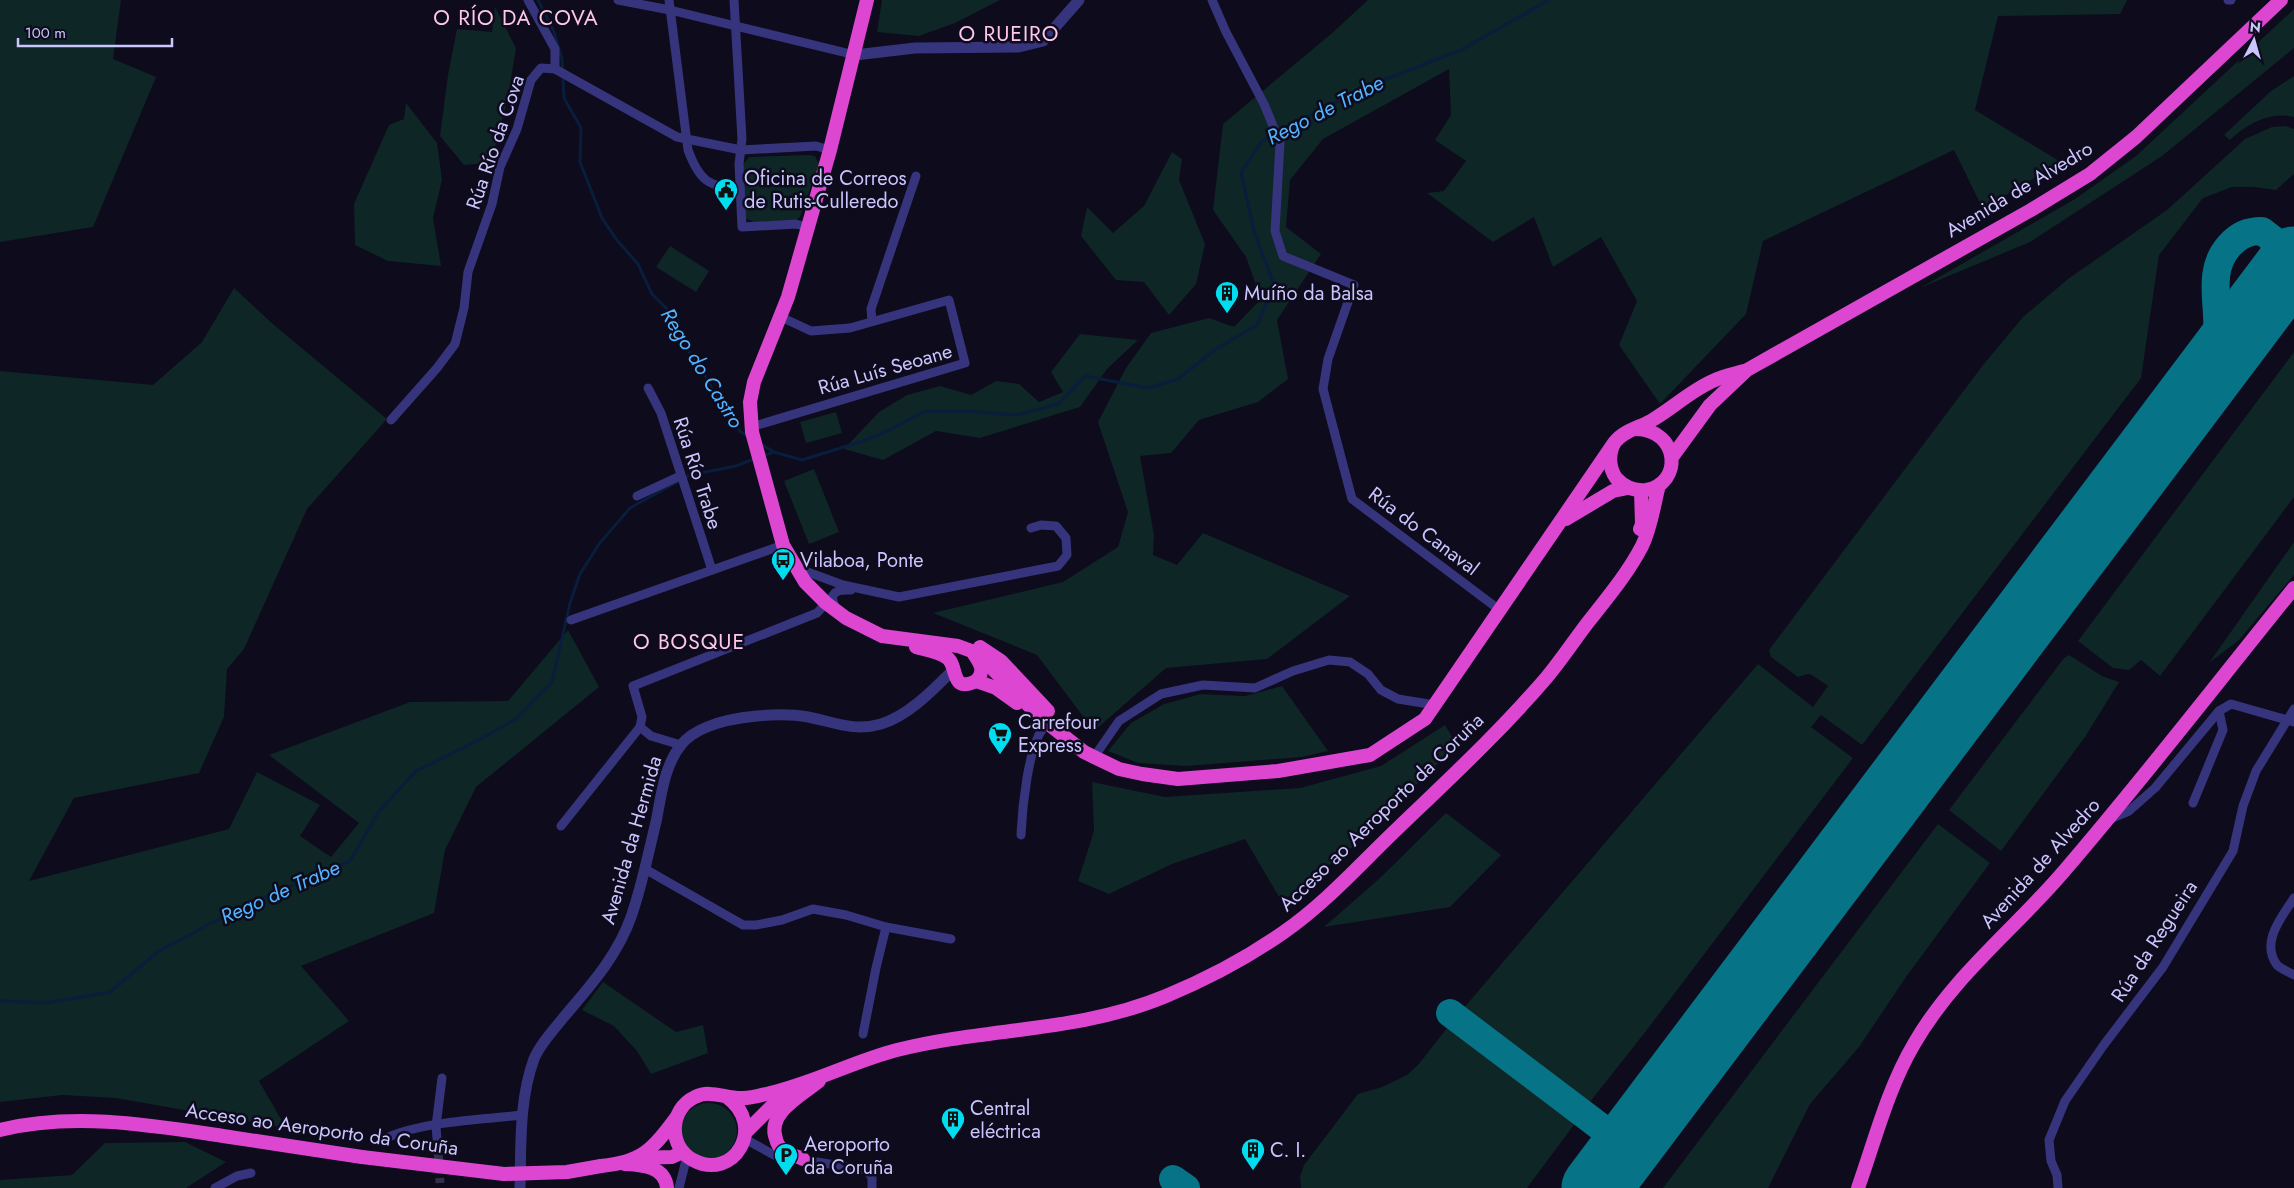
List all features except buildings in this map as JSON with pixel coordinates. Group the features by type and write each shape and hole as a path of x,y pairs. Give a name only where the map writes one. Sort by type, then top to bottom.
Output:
{"highway":[{"path":"867,0 855,55 830,150 781,317 754,382 750,402 752,429 783,545 805,582 831,607 856,625 882,636 948,657 954,672 965,684 976,681 996,688 1012,699 1044,727 1089,755 1119,768 1142,774 1178,778 1278,771 1370,755 1425,719 1620,436 1636,429 1646,429 1656,433 1669,447 1672,457 1671,467 1659,485 1614,491 1561,522"},
{"name":"Avenida de Alvedro","path":"1636,429 1714,380 1747,370 2031,210 2090,174 2136,136 2281,0"},
{"name":"Avenida de Alvedro","path":"1672,457 1710,405 1747,370"},
{"path":"1614,443 1610,453 1610,464 1613,474 1620,482 1635,489"},
{"name":"Acceso ao Aeroporto da Coruña","path":"0,1130 42,1123 116,1122 165,1127 494,1173 567,1172 624,1164 638,1158 660,1139 681,1108 697,1096 712,1094 746,1098 777,1092 896,1050 1077,1023 1121,1012 1164,997 1220,972 1284,932 1322,901 1480,748 1547,677 1622,579 1643,543 1659,485"},
{"name":"Acceso ao Aeroporto da Coruña","path":"1622,579 1642,524 1635,489"},
{"name":"Avenida de Alvedro","path":"1858,1188 1900,1072 1914,1044 1936,1009 1970,970 2064,872 2294,588"},
{"path":"882,636 902,632 956,638 976,645 1001,661 1023,682 1035,698 1089,755"},
{"path":"922,634 933,639 959,643 969,647 1041,718 1089,755"},
{"path":"882,636 958,646 976,655 982,672 976,681"},
{"path":"954,672 965,656 986,656 999,665 1035,698"},
{"path":"803,1159 784,1151 778,1145 774,1128 776,1119 784,1109 828,1074"},
{"name":"Acceso ao Aeroporto da Coruña","path":"638,1158 672,1157 685,1154 705,1164 725,1162 740,1148 745,1136 775,1103 828,1074"},
{"path":"728,1097 742,1112 745,1136"},
{"path":"676,1118 675,1136 685,1154"},
{"path":"624,1164 652,1167 659,1172 666,1182 667,1188"}],"street":[{"path":"528,0 555,49 555,69"},
{"path":"618,0 736,25 855,55 915,48 1019,47 1043,41 1079,0"},
{"path":"669,0 687,140 694,167 704,178 719,188 740,189"},
{"path":"734,0 742,139 740,189 742,226 796,224 807,227"},
{"name":"Rúa do Canaval","path":"1212,0 1226,32 1264,104 1280,143 1275,231 1284,256 1354,285 1328,359 1322,390 1352,499 1501,611"},
{"name":"Rúa Río da Cova","path":"391,420 437,368 454,344 464,308 468,272 492,204 500,166 518,129 531,80 541,68 555,69 677,137 687,140 741,150 816,146 830,150"},
{"path":"781,317 811,330 850,328 872,321 871,309 916,176"},
{"name":"Rúa Luís Seoane","path":"752,429 966,364 949,300 872,321"},
{"name":"Rúa Río Trabe","path":"648,388 661,414 712,570"},
{"path":"637,496 680,476"},
{"path":"791,561 805,571 843,585 899,597 1058,566 1067,554 1066,538 1056,526 1041,525 1030,528"},
{"path":"571,620 783,545"},
{"path":"561,826 640,727 642,717 633,686 831,607 834,593 838,590 866,590"},
{"path":"1089,755 1119,721 1161,694 1203,685 1255,688 1293,671 1329,660 1350,662 1368,674 1382,690 1398,699 1436,705"},
{"name":"Avenida da Hermida","path":"520,1188 523,1115 534,1059 544,1042 603,970 620,943 630,919 645,868 666,778 673,758 681,745 692,735 708,726 769,716 790,715 850,728 864,728 882,724 905,711 954,672"},
{"path":"2107,820 2129,811 2155,788 2219,711 2231,704 2290,721"},
{"name":"Rúa da Regueira","path":"2058,1188 2057,1175 2051,1161 2049,1140 2065,1101 2103,1046 2163,967 2233,851 2243,806 2256,771 2290,721 2294,709"},
{"path":"2193,803 2223,730 2219,711"},
{"path":"640,727 651,736 681,745"},
{"path":"1021,836 1021,818 1033,750 1039,733 1044,727"},
{"path":"2142,777 2155,788"},
{"path":"645,868 743,925 756,925 782,920 813,909 846,915 886,927 951,939"},
{"path":"2294,898 2275,927 2270,949 2278,966 2294,975"},
{"path":"863,1034 886,927"},
{"path":"438,1151 436,1126 442,1078"},
{"path":"385,1139 396,1134 436,1126 523,1115"},
{"path":"745,1136 774,1155 866,1170 872,1177 872,1188"},
{"path":"680,1188 685,1154"},
{"path":"215,1188 237,1176 251,1172"}],"green space":[{"path":"0,0 121,0 113,59 156,77 93,227 0,242"},
{"path":"882,0 1000,0 955,23 919,36 877,32"},
{"path":"1368,0 2127,0 2120,14 1998,16 1975,110 2061,162 1983,209 1954,150 1763,241 1746,314 1660,404 1619,345 1637,301 1601,237 1553,267 1534,217 1493,242 1427,193 1444,191 1466,161 1435,140 1451,115 1449,69 1323,139 1290,180 1286,227 1321,254 1277,320 1288,379 1258,402 1199,420 1171,453 1140,456 1154,535 1153,555 1177,565 1203,533 1350,596 1267,659 1166,668 1094,731 1037,655 933,613 1063,582 1118,547 1128,512 1098,422 1126,368 1151,333 1209,318 1234,327 1261,299 1246,257 1213,210 1223,124 1331,34"},
{"path":"495,7 516,48 508,97 491,163 464,165 440,136 448,75 457,29 492,32"},
{"path":"2294,9 2294,48 2162,156 2030,242 1920,288 2075,199 2136,156"},
{"path":"2294,76 2294,117 2268,117 2251,124 2230,140 2224,135 2271,91"},
{"path":"406,103 437,143 442,180 433,218 441,266 388,261 355,245 354,204 389,125 404,119"},
{"path":"2286,126 2294,129 2294,174 2276,190 2232,187 2203,198 2159,255 2141,378 1862,745 1821,715 1811,727 1853,758 1586,1107 1462,1010 1758,664 1813,707 1828,686 1812,675 1808,674 1798,677 1771,657 1769,650 1983,365 2023,317 2068,279 2167,210 2245,139 2272,127"},
{"path":"1172,152 1182,159 1179,180 1205,244 1196,284 1169,315 1144,282 1116,280 1081,236 1087,207 1113,233 1144,206"},
{"path":"815,156 819,164 800,217 796,220 753,222 745,218 742,166 749,157"},
{"path":"670,246 709,271 696,292 656,267"},
{"path":"234,288 274,325 387,419 307,509 244,649 227,669 224,717 199,773 74,798 29,881 229,829 257,772 320,805 300,836 331,857 359,823 269,755 410,702 508,701 568,630 599,687 476,787 445,850 434,913 301,966 349,1021 259,1081 286,1128 116,1098 62,1095 0,1102 0,371 153,385 202,342"},
{"path":"1080,334 1138,340 1107,369 1080,407 980,438 936,431 883,460 844,449 879,412 907,395 940,386 971,395 996,381 1019,384 1039,402 1063,392 1051,372"},
{"path":"2294,352 2294,497 2160,676 2141,660 2129,670 2113,668 2078,641"},
{"path":"836,412 842,433 806,443 800,422"},
{"path":"814,469 839,532 809,544 784,481"},
{"path":"2294,542 2294,575 2239,640 2209,663"},
{"path":"2069,655 2102,676 2119,682 2085,737 2001,851 1949,810 2064,658"},
{"path":"1282,686 1328,751 1302,757 1186,766 1138,763 1108,751 1131,723 1164,704 1201,694 1245,696"},
{"path":"1445,725 1457,745 1351,848 1282,902 1245,839 1172,864 1109,894 1078,881 1094,831 1092,782 1165,797 1300,788 1381,766"},
{"path":"1446,813 1501,855 1450,907 1324,927 1379,879"},
{"path":"1938,824 1990,863 1906,977 1859,1047 1810,1104 1768,1188 1663,1188"},
{"path":"603,982 676,1032 703,1025 708,1053 651,1074 637,1051 614,1026 582,1010"},
{"path":"1451,1023 1579,1118 1527,1188 1301,1188 1300,1177 1304,1165 1358,1094 1382,1087 1407,1075 1418,1065"},
{"path":"709,1103 720,1105 729,1111 735,1120 737,1131 735,1142 729,1151 720,1157 709,1159 698,1157 689,1151 683,1142 681,1131 683,1120 689,1111 698,1105"},
{"path":"185,1142 226,1162 186,1188 0,1188 0,1180 72,1175 105,1143"}],"waterway":[{"name":"Rego do Castro","path":"538,0 554,32 562,59 564,98 581,128 580,162 602,218 616,239 638,264 652,294 678,320 682,343 700,366 725,413 741,432 749,437"},
{"name":"Rego de Trabe","path":"762,456 774,452 802,460 863,441 890,430 925,411 965,411 1017,415 1058,404 1085,376 1148,388 1178,379 1216,349 1257,325 1274,285 1254,231 1241,172 1262,141 1363,88 1461,50 1549,0"},
{"name":"Rego do Castro","path":"759,443 774,452"},
{"name":"Rego de Trabe","path":"0,1001 46,1003 110,992 159,951 238,909 350,861 379,811 416,771 516,719 552,682 570,603 580,574 599,544 630,508 690,475 736,466 756,458"}],"taxiway":[{"path":"2202,382 2216,347 2216,278 2222,256 2229,246 2244,234 2262,231 2289,252 2294,260"},
{"path":"1450,1013 1627,1147"},
{"path":"1173,1179 1186,1188"}],"runway":[{"path":"1596,1188 2294,261"}],"tunnel":[{"path":"438,1151 440,1183"}],"place":[{"name":"Oficina de Correos de Rutis-Culleredo","path":"726,211"},
{"name":"Muíño da Balsa","path":"1227,314"},
{"name":"Vilaboa, Ponte","path":"783,581"},
{"name":"Carrefour Express","path":"1000,755"},
{"name":"Central eléctrica","path":"953,1140"},
{"name":"C. I.","path":"1253,1171"},
{"name":"Aeroporto da Coruña","path":"786,1176"}],"district":[{"name":"O RÍO DA COVA","path":"516,18"},
{"name":"O RUEIRO","path":"1009,34"},
{"name":"O BOSQUE","path":"689,642"}]}
